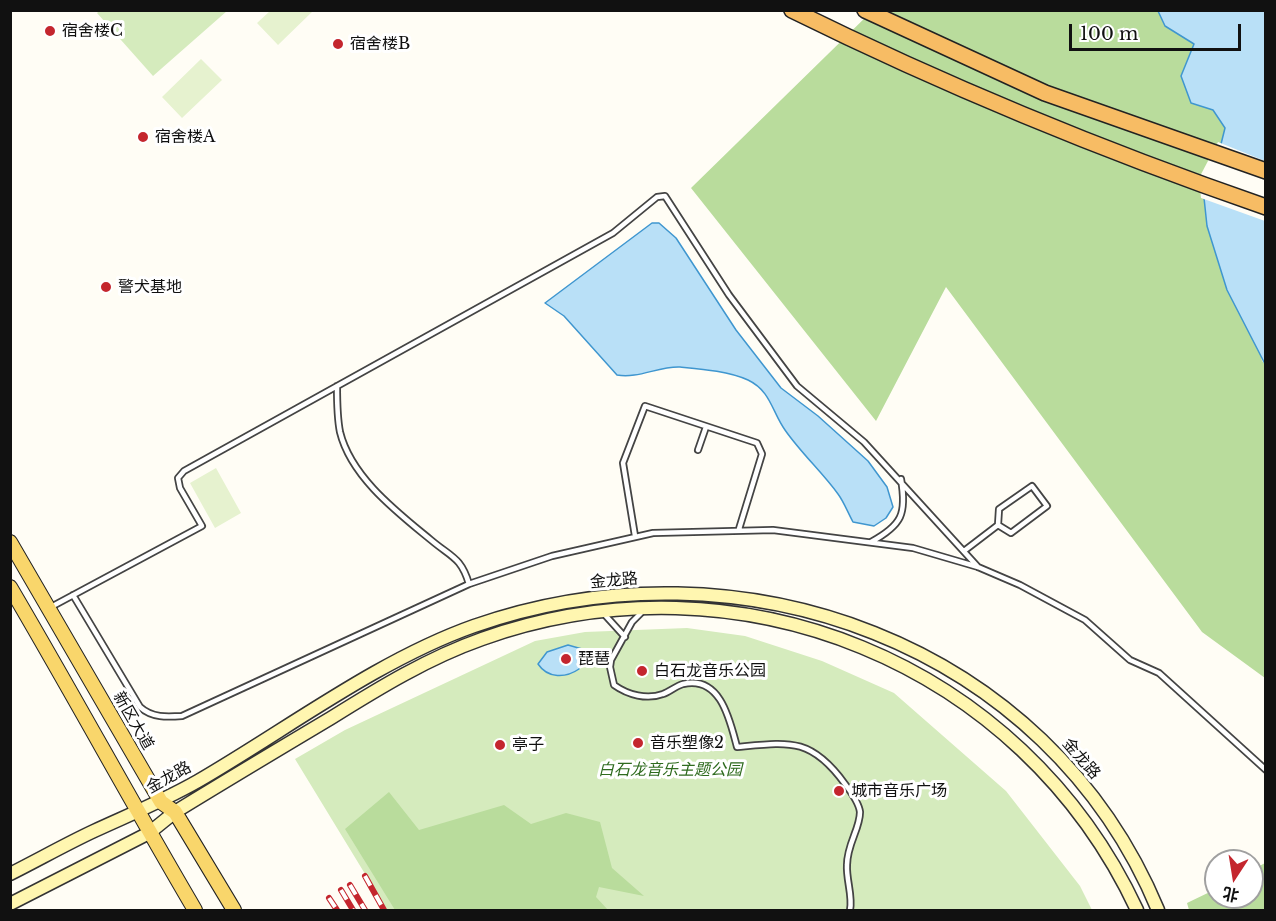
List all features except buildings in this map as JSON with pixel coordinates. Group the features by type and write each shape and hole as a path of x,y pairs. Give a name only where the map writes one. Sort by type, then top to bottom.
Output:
{"highway":[{"path":"792,10 1016,113 1142,164 1266,207"},
{"path":"865,10 1045,93 1266,171"}],"main road":[{"name":"新区大道","path":"10,542 161,802 175,812 234,910"},
{"path":"10,587 195,910"},
{"name":"金龙路","path":"10,874 94,831 161,802 373,675 440,641 474,627 553,605 593,598 704,594 775,604 862,628 904,644 973,683 1032,730 1081,781 1120,837 1158,910"},
{"name":"金龙路","path":"10,904 149,833 175,812 378,689 427,663 481,639 517,628 594,612 650,607 718,610 789,621 863,646 926,678 990,723 1033,762 1093,835 1137,910"}],"lane":[{"path":"48,609 202,526 180,488 178,478 184,471 613,233 657,197 664,196 729,295 797,386 864,442 901,479 978,567"},
{"path":"337,386 340,433 353,459 385,501 438,546 457,558 469,584"},
{"path":"635,536 623,463 645,406 756,443 762,454 740,530"},
{"path":"698,450 706,426"},
{"path":"871,542 891,531 899,521 904,495 901,479"},
{"path":"1032,486 1047,506 1011,533 998,525 999,509 1032,486"},
{"path":"964,550 998,525"},
{"path":"73,596 140,707 146,712 164,717 182,716 469,584 552,556 635,536 653,533 773,530 913,548 978,567 1020,585 1085,620 1130,660 1159,673 1266,770"},
{"path":"650,607 632,622 610,667 614,685 648,697 660,696 682,684 699,685 718,695 729,715 737,747 783,742 805,747 831,765 860,808 860,822 849,843 846,866 850,910"},
{"path":"594,612 608,617 626,637"}],"green space":[{"path":"100,10 227,11 153,76 97,13"},
{"path":"270,11 313,11 278,45 257,23"},
{"path":"872,11 1158,11 1165,26 1194,44 1181,76 1213,110 1225,128 1220,148 1262,361 1265,364 1265,678 1202,632 946,287 876,421 691,188"},
{"path":"201,59 222,80 182,118 162,97"},
{"path":"216,468 241,513 215,528 190,483"},
{"name":"白石龙音乐主题公园","path":"687,628 745,636 822,661 894,693 1006,791 1080,886 1092,910 387,910 295,759 345,730 535,641 585,632"},
{"path":"389,792 419,830 504,805 531,824 566,813 600,822 612,868 644,896 599,887 596,897 608,910 395,910 345,829"},
{"path":"1264,864 1265,910 1189,910 1187,903 1204,895 1204,909 1264,909"}],"water":[{"path":"1158,11 1265,11 1265,364 1227,290 1207,226 1202,179 1220,148 1225,128 1213,110 1191,103 1181,76 1194,44 1165,26"},
{"path":"652,223 659,223 676,238 736,330 781,388 818,416 868,461 887,487 893,507 886,518 874,526 853,522 838,494 791,438 766,396 756,385 732,374 680,367 633,375 617,375 564,316 545,303"},
{"path":"568,645 582,649 585,654 579,669 557,676 542,669 538,664 547,652"}],"pier":[{"path":"1218,142 1265,161 1265,221 1201,198 1199,178"}],"railway":[{"path":"365,876 384,910"},
{"path":"350,885 365,910"},
{"path":"341,890 353,910"},
{"path":"329,898 337,910"}],"place":[{"name":"宿舍楼C","path":"50,31"},
{"name":"宿舍楼B","path":"338,44"},
{"name":"宿舍楼A","path":"143,137"},
{"name":"警犬基地","path":"106,287"},
{"name":"琵琶","path":"566,659"},
{"name":"白石龙音乐公园","path":"642,671"},
{"name":"音乐塑像2","path":"638,743"},
{"name":"亭子","path":"500,745"},
{"name":"城市音乐广场","path":"839,791"}]}
